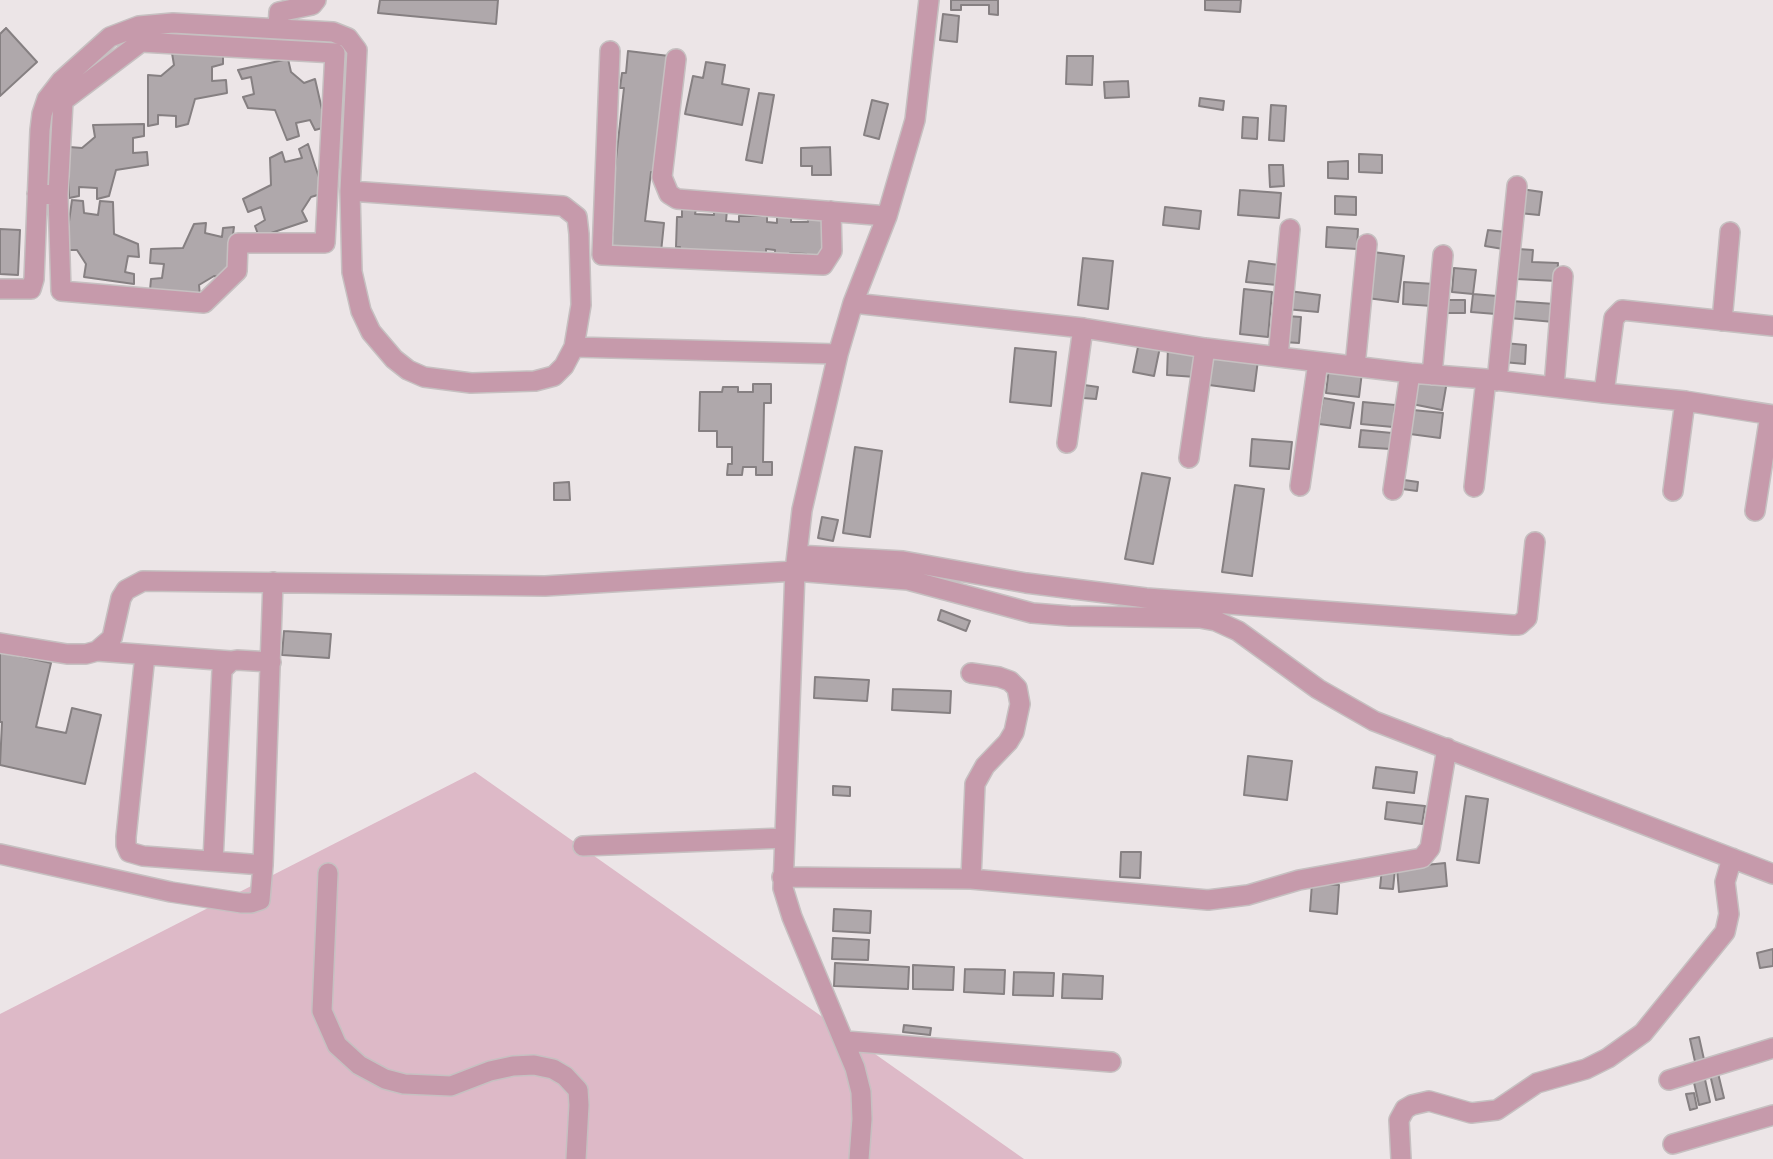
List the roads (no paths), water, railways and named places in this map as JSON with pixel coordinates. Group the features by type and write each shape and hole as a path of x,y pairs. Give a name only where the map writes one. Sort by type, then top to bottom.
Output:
{"street":[{"path":"278,29 279,12 312,5 316,0"},
{"path":"859,1159 861,1092 845,1041 792,917 782,877 796,563 802,510 838,354 853,303 887,216 915,120 929,0"},
{"path":"0,289 31,289 34,279 41,122 47,99 61,82 110,37 139,26 173,23 333,32 348,38 357,50 350,191 352,272 361,311 379,341 394,359 408,370 424,377 471,383 535,381 554,376 579,347 579,234 577,217 563,206 350,191"},
{"path":"325,243 335,53 141,42 63,101 58,195 61,291 204,303 237,271 238,243 325,243 351,239"},
{"path":"610,51 602,255 823,265 832,251 831,211"},
{"path":"676,59 662,177 669,194 677,199 887,216"},
{"path":"1474,487 1492,380 1517,186"},
{"path":"37,194 58,195"},
{"path":"1278,357 1290,229"},
{"path":"1722,321 1730,232"},
{"path":"1355,366 1367,244"},
{"path":"1432,375 1443,255"},
{"path":"1554,387 1563,276"},
{"path":"853,303 1083,328 1205,348 1410,373 1685,401 1772,415 1755,511"},
{"path":"1604,393 1614,318 1622,310 1773,326"},
{"path":"1068,443 1083,328"},
{"path":"579,347 838,354"},
{"path":"1189,458 1205,348"},
{"path":"1300,486 1318,362"},
{"path":"1393,490 1410,373"},
{"path":"1674,491 1685,401"},
{"path":"97,651 112,638 121,598 126,590 137,582 545,586 796,563 903,561 1026,583 1146,598 1520,625 1528,618 1535,542"},
{"path":"796,563 908,580 1032,613 1181,617 1216,621 1238,631 1344,705 1374,722 1773,874"},
{"path":"0,854 171,892 242,903 260,900 273,582"},
{"path":"0,643 67,654 97,651 271,662"},
{"path":"145,655 126,845 129,852 143,856 263,865"},
{"path":"213,861 222,670 231,661"},
{"path":"971,673 1010,681 1017,688 1020,704 1009,742 985,766 975,785 971,879"},
{"path":"782,877 971,879 1208,900 1248,895 1299,880 1422,858 1430,848 1447,748"},
{"path":"583,846 784,838"},
{"path":"1401,1159 1399,1120 1405,1109 1412,1105 1429,1101 1471,1113 1496,1110 1537,1083 1587,1069 1608,1058 1643,1033 1725,932 1729,914 1725,882 1732,858"},
{"path":"328,873 322,1011 337,1045 359,1065 385,1079 404,1084 451,1086 490,1071 513,1066 534,1065 553,1069 565,1076 578,1090 576,1159"},
{"path":"845,1041 1111,1062"},
{"path":"1669,1080 1773,1048"},
{"path":"1673,1144 1773,1115"}]}
